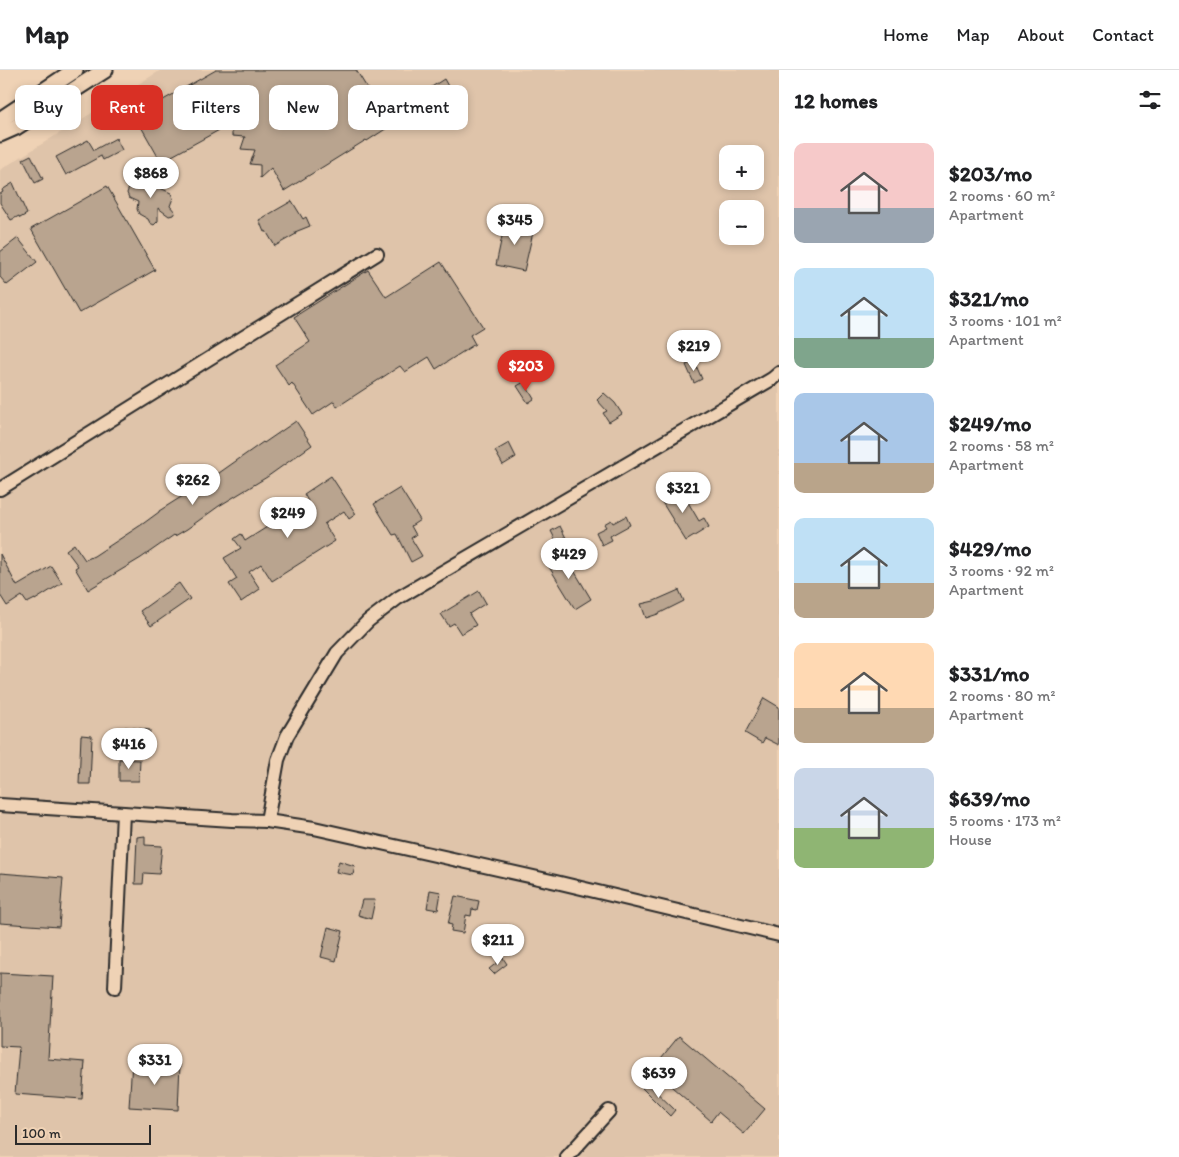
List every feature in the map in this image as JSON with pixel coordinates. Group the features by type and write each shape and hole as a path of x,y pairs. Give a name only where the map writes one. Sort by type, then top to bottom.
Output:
{"main road":[{"path":"0,120 75,70"},
{"path":"0,134 16,127 105,70"}],"street":[{"path":"0,489 377,254"},
{"path":"267,821 278,760 287,736 337,653 368,622 398,598 772,379 779,373"},
{"path":"0,805 267,821 324,830 779,934"},
{"path":"115,987 123,813"},
{"path":"567,1157 609,1111"}],"shaded area":[{"path":"161,70 779,70 779,1157 0,1157 0,170 64,130 81,130 81,120 91,113 91,130 163,130 163,85 137,85"}],"building":[{"path":"216,70 356,70 365,85 348,85 348,130 384,130 284,191 271,168 260,178 260,165 250,164 255,150 241,149 245,137 232,136 232,130 259,130 259,85 190,85"},
{"path":"444,79 447,85 435,85"},
{"path":"173,94 173,130 219,130 161,162 143,130 163,130 163,100"},
{"path":"116,138 122,150 103,160 101,156 66,175 56,157 88,140 94,150"},
{"path":"31,155 43,179 35,183 23,159"},
{"path":"156,174 160,179 160,188 171,193 173,198 170,206 175,212 169,216 158,208 158,221 154,225 139,214 137,209 138,202 129,198 127,193 130,185 135,183 143,185 147,176"},
{"path":"13,183 27,214 11,220 0,203 0,194 3,192 2,190"},
{"path":"107,186 155,270 79,313 31,229"},
{"path":"292,201 303,219 306,217 310,226 295,232 296,234 275,246 266,231 264,232 259,220"},
{"path":"505,222 534,228 524,271 496,265"},
{"path":"18,238 37,262 7,285 0,277 0,252"},
{"path":"441,262 483,327 470,335 475,344 436,369 429,357 405,372 400,366 337,407 334,401 313,415 292,383 289,386 275,365 310,342 294,317 368,270 386,297"},
{"path":"694,361 702,379 694,383 686,365"},
{"path":"524,382 534,399 528,403 517,386"},
{"path":"604,393 615,403 622,414 609,422 603,413 607,411 597,400"},
{"path":"296,421 312,445 187,529 174,535 141,558 88,590 75,568 78,566 66,550 74,544 85,560 94,556"},
{"path":"509,443 516,457 503,465 495,451"},
{"path":"331,476 356,514 349,519 344,511 324,524 335,541 272,581 261,564 249,572 260,589 241,602 229,584 237,579 224,558 241,548 234,539 241,534 245,541 308,501 304,494"},
{"path":"682,486 688,495 685,497 699,521 704,518 709,527 686,541 660,499"},
{"path":"400,488 420,520 411,526 416,535 411,538 422,556 411,562 397,534 393,535 374,504"},
{"path":"626,516 630,525 610,536 612,540 602,545 596,532 606,527 604,524 611,520 613,523"},
{"path":"560,526 566,538 557,543 551,531"},
{"path":"563,552 591,599 575,609 546,562"},
{"path":"0,554 17,586 51,566 62,583 35,600 27,603 22,596 7,606 0,595"},
{"path":"179,583 190,599 151,626 140,611"},
{"path":"679,590 684,601 646,618 641,604 654,601"},
{"path":"479,591 486,603 469,614 476,625 461,634 454,623 449,626 441,614"},
{"path":"764,698 779,707 779,745 765,738 762,743 745,733"},
{"path":"125,727 150,730 149,740 124,737"},
{"path":"81,735 92,736 90,784 79,784"},
{"path":"119,759 140,760 139,781 119,781"},
{"path":"145,836 145,845 162,846 159,874 144,873 143,884 135,884 137,837"},
{"path":"339,861 355,866 353,875 336,872"},
{"path":"0,873 63,878 59,927 0,923"},
{"path":"430,890 441,892 438,910 427,908"},
{"path":"455,896 479,901 477,910 472,909 471,916 466,915 463,933 451,931 452,925 448,924"},
{"path":"362,900 375,900 371,919 358,915"},
{"path":"328,927 343,931 336,961 321,957"},
{"path":"503,958 507,964 494,974 489,969"},
{"path":"0,973 53,976 48,1059 85,1062 82,1099 15,1094 19,1047 0,1046"},
{"path":"679,1036 765,1109 744,1134 718,1112 711,1121 649,1067 655,1061 657,1063"},
{"path":"132,1062 180,1064 178,1110 129,1107"},
{"path":"647,1083 675,1110 670,1116 642,1088"}]}
